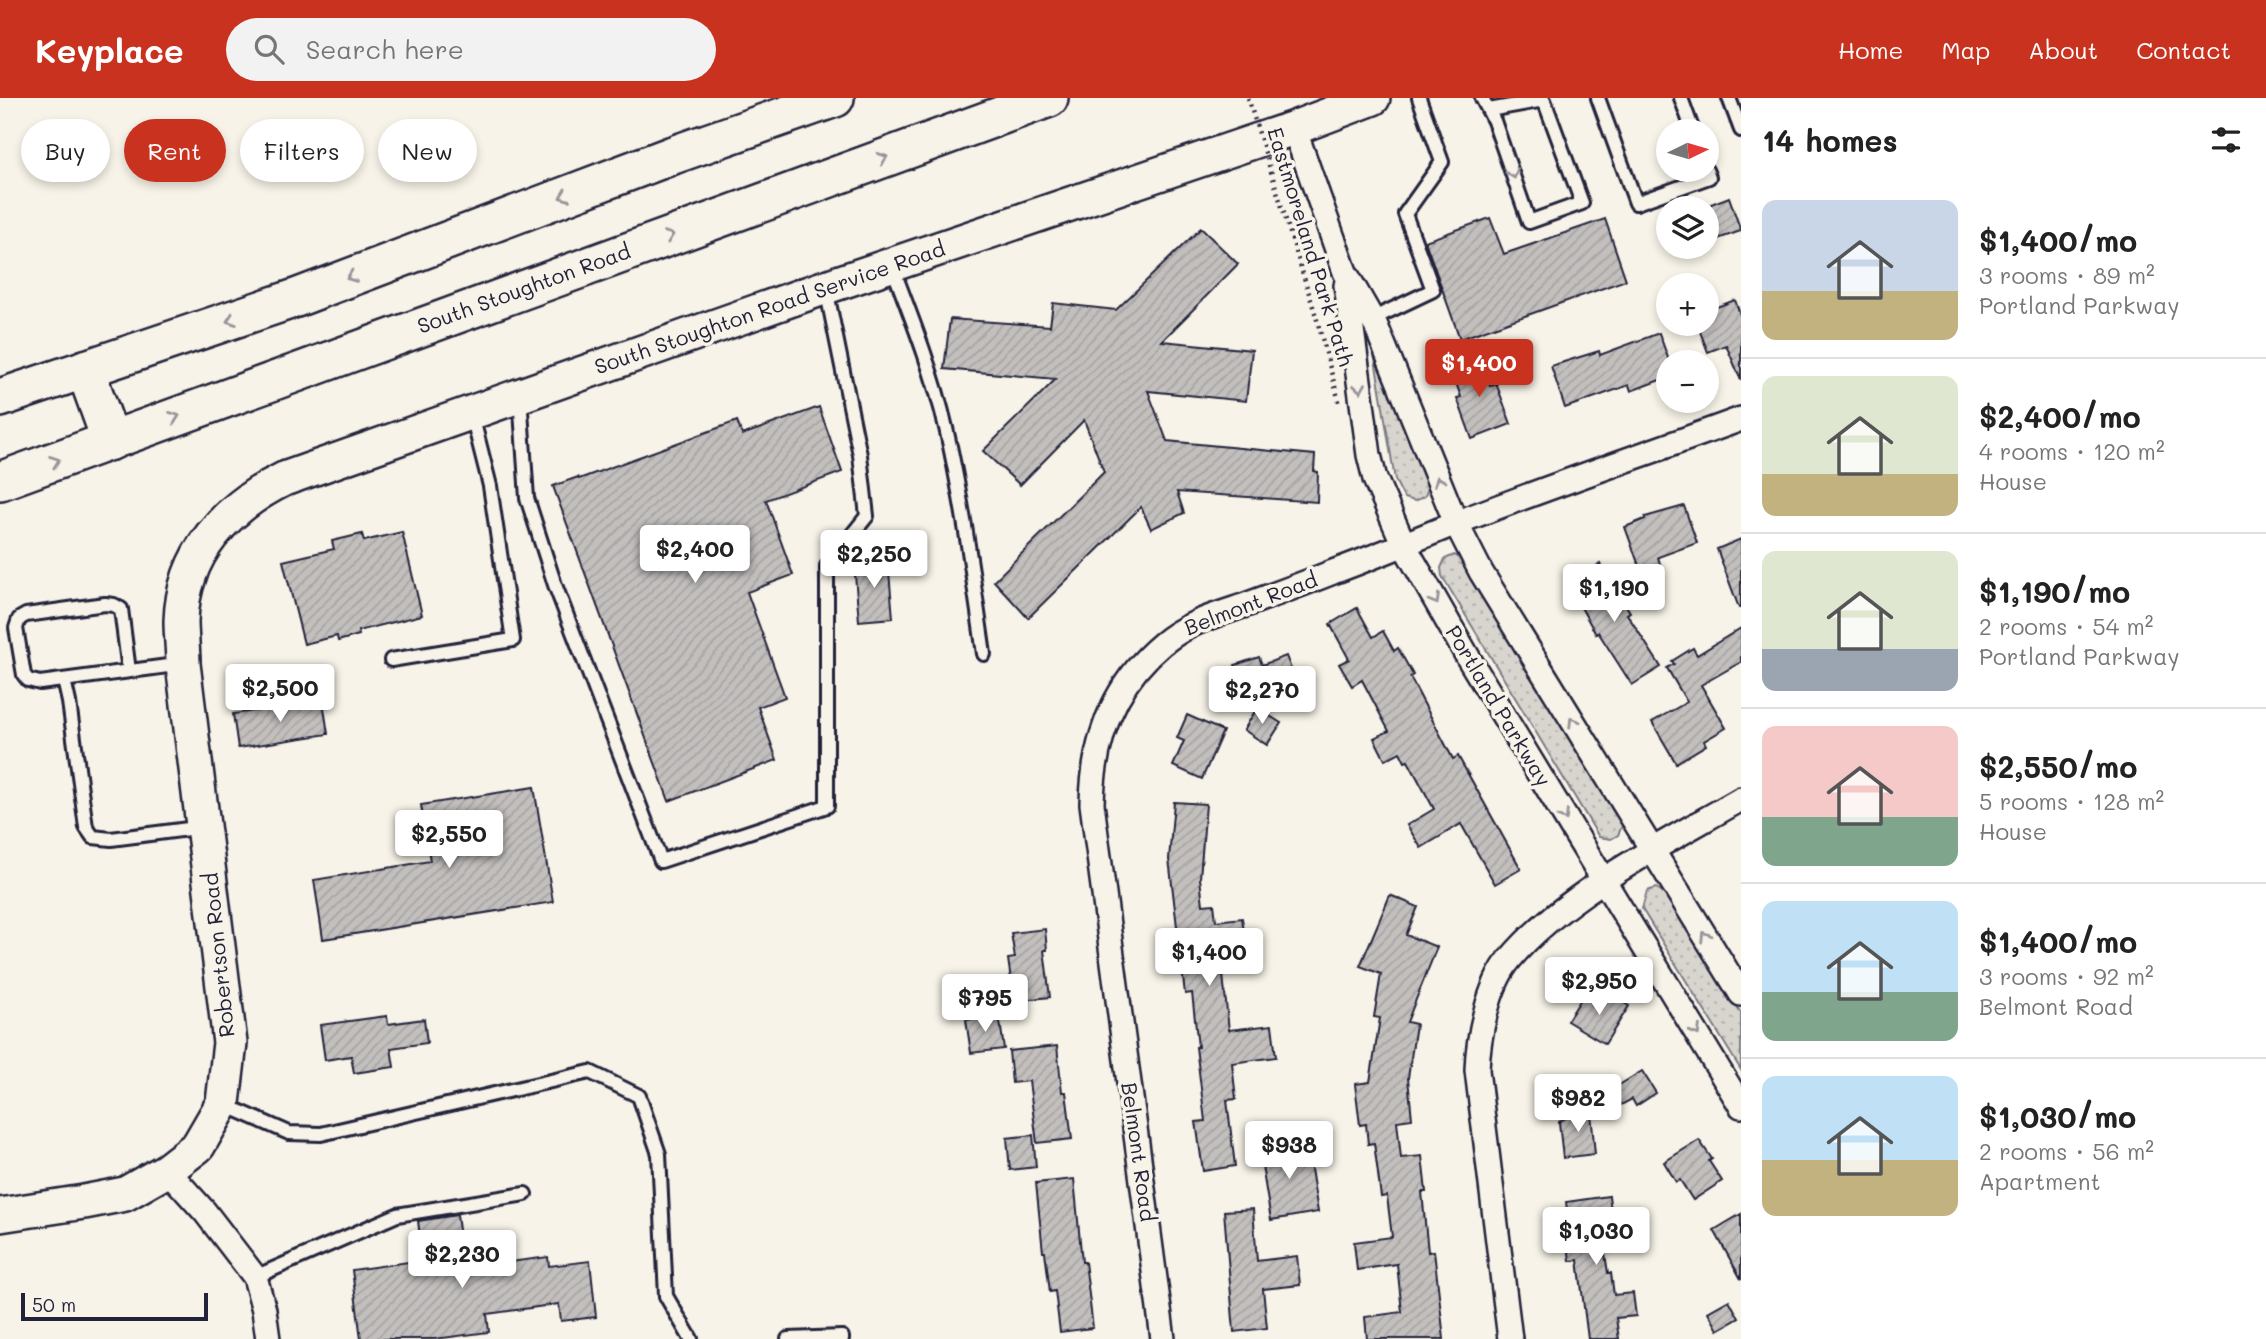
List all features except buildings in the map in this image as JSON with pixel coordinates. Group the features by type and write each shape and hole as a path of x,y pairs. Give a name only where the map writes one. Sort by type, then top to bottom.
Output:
{"main road":[{"path":"673,155 805,98"},
{"path":"0,398 296,298 673,155 835,98"},
{"name":"South Stoughton Road","path":"0,481 1049,98"},
{"path":"85,369 111,441"}],"street":[{"name":"South Stoughton Road Service Road","path":"195,561 209,537 226,517 259,491 284,479 520,394 1294,128 1373,98"},
{"name":"Portland Parkway","path":"1294,128 1345,272 1372,319 1456,523 1481,572 1741,994"},
{"name":"Portland Parkway","path":"1345,272 1369,455 1375,478 1404,545 1469,659 1741,1106"},
{"name":"Belmont Road","path":"1163,1339 1092,804 1097,749 1117,698 1132,676 1154,652 1179,631 1198,620 1268,597 1456,523 1741,419"},
{"name":"Robertson Road","path":"0,1215 125,1194 167,1170 198,1146 223,1103 230,1043 183,664 181,620 195,561"},
{"path":"1510,1339 1477,1070 1481,1033 1493,992 1508,961 1549,921 1652,850 1741,799"},
{"path":"167,1170 205,1212 254,1277 264,1310 268,1339"}],"lane":[{"path":"1372,319 1433,290 1405,214 1442,162 1419,98"},
{"path":"1482,98 1489,110 1530,222 1582,203 1544,100 1489,110"},
{"path":"1598,98 1636,203 1695,182"},
{"path":"1681,98 1689,119"},
{"path":"1729,98 1741,130"},
{"path":"892,265 920,339 945,426 967,539 985,654"},
{"path":"520,394 527,498 555,585 661,861 827,806 827,566 867,516 860,455 826,287"},
{"path":"391,660 513,640 490,486 471,412"},
{"path":"130,671 121,609 114,604 26,615 19,619 16,628 24,675 28,680 40,683 183,664"},
{"path":"64,680 86,827 93,837 111,839 204,827"},
{"path":"223,1103 289,1133 321,1134 590,1072 639,1096 659,1154 666,1296 691,1339"},
{"path":"254,1277 397,1215 525,1194"},
{"path":"788,1339 842,1339"}],"path":[{"name":"Eastmoreland Park Path","path":"1248,98 1340,405"}],"shaded area":[{"path":"1373,347 1429,485 1425,496 1415,501 1404,498 1395,480"},
{"path":"1454,555 1463,559 1622,818 1618,835 1611,839 1599,837 1442,576 1441,568 1445,559"},
{"path":"1656,888 1666,894 1741,1013 1741,1070 1642,909 1647,891"}]}
